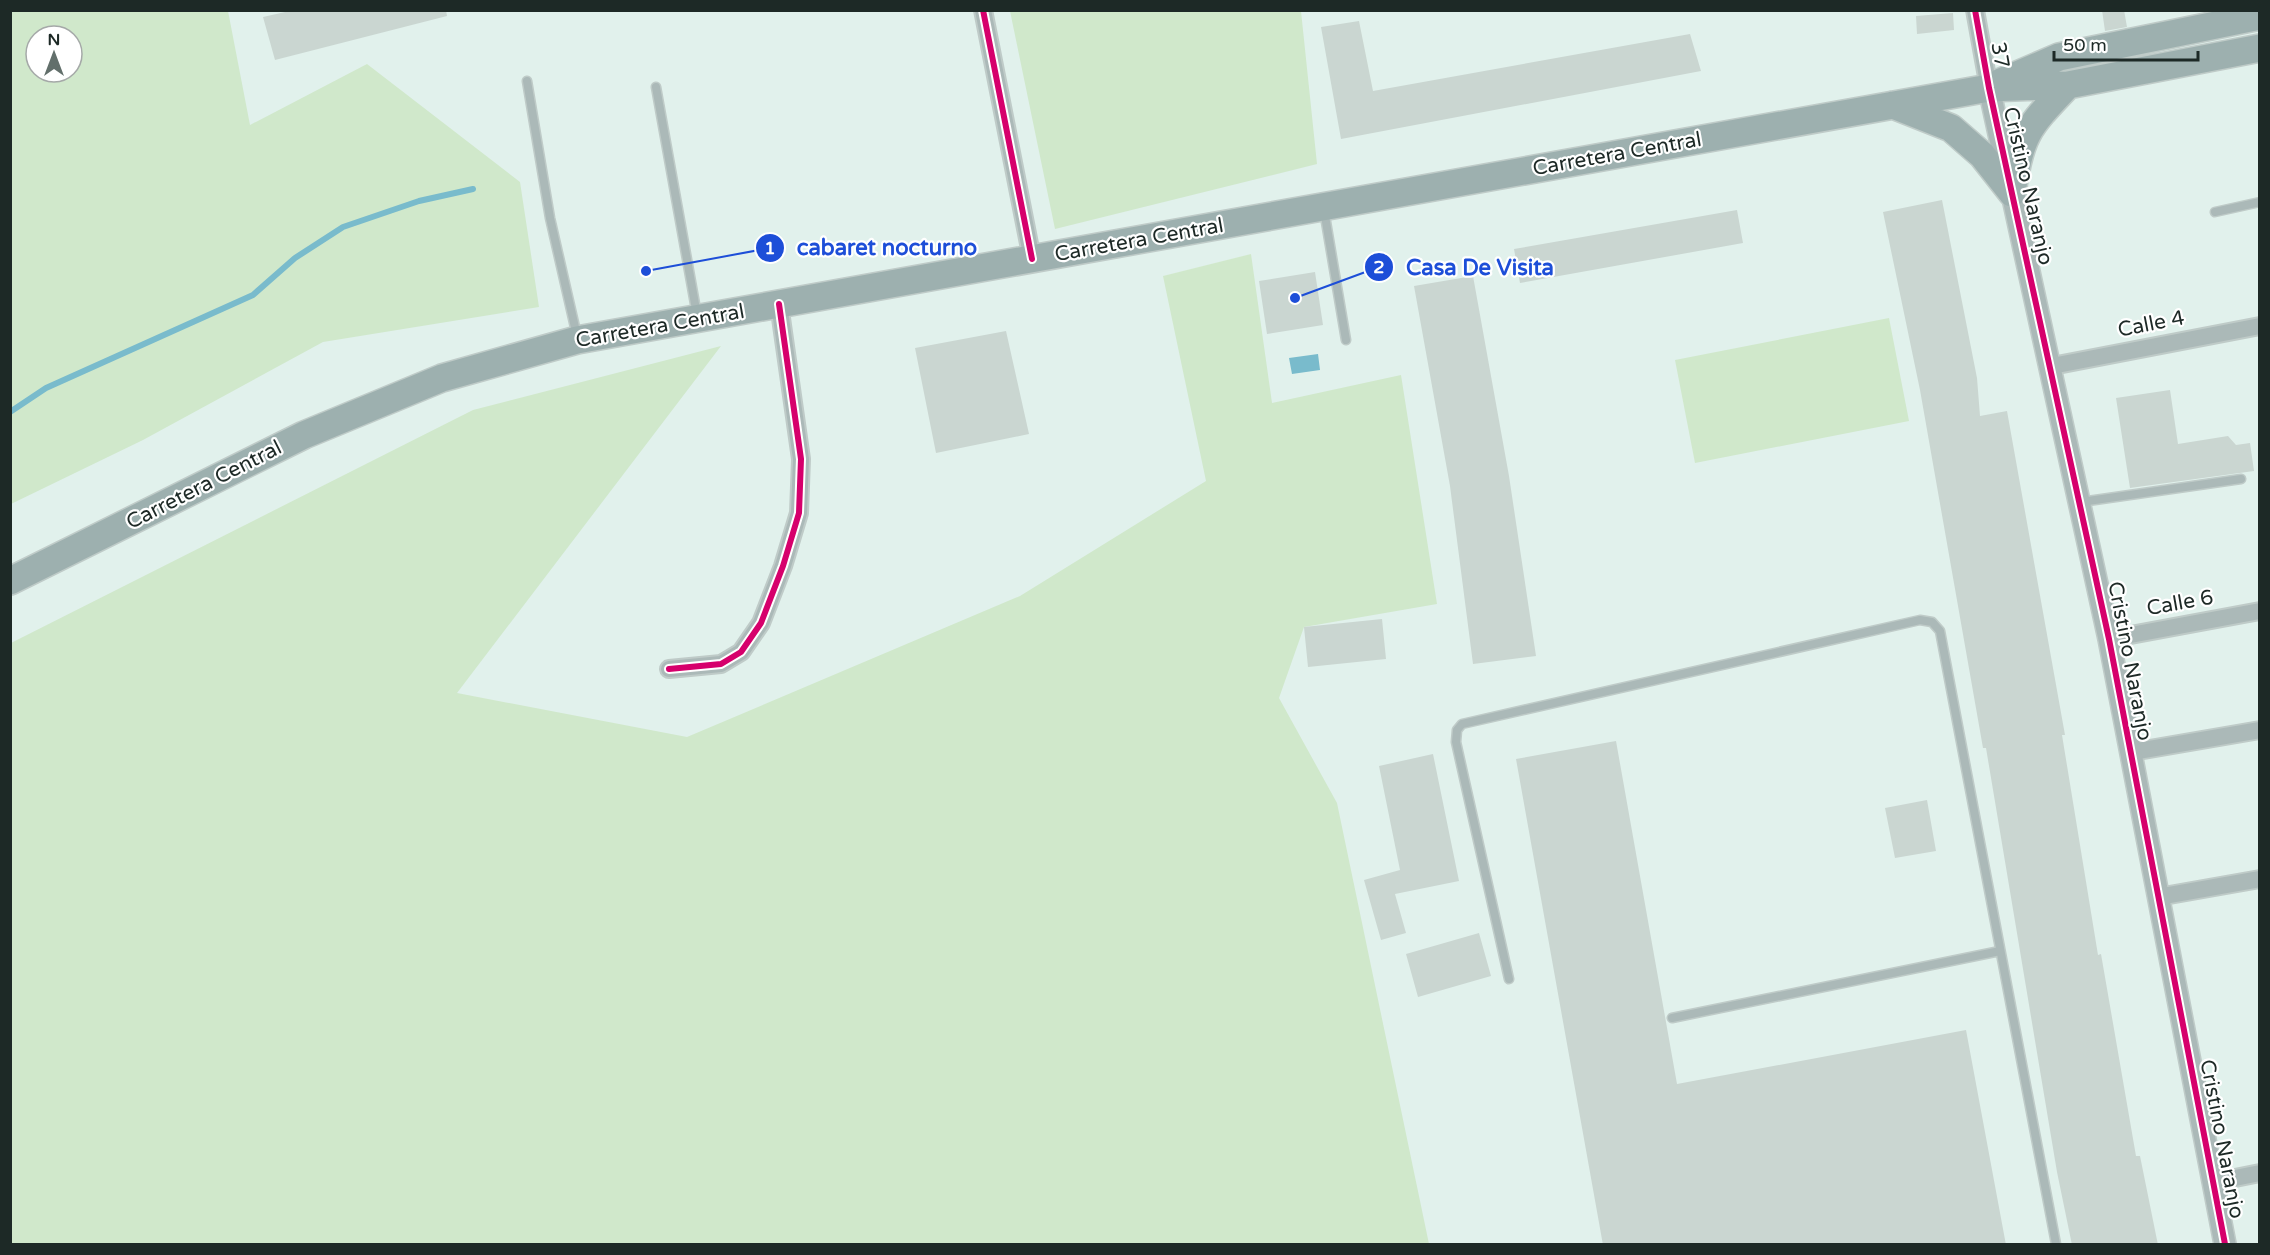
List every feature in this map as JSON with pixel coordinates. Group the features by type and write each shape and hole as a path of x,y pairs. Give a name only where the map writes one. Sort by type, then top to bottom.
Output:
{"main road":[{"name":"Carretera Central","path":"1989,88 2059,57 2259,16"},
{"name":"Carretera Central","path":"10,581 304,435 442,378 578,340 1989,88 2068,85 2259,48"},
{"path":"2012,193 2017,152 2030,125 2068,85"},
{"path":"1893,105 1951,128 1982,155 2012,193"}],"street":[{"path":"983,10 1032,259"},
{"name":"37","path":"1975,10 1989,88"},
{"name":"37","path":"1978,28 1983,10"},
{"name":"Cristino Naranjo","path":"1989,88 2052,366 2109,639 2215,1182 2225,1245"},
{"path":"669,669 721,664 741,652 761,623 799,513 801,459 779,304"},
{"name":"Calle 4","path":"2052,366 2259,327"},
{"name":"Calle 6","path":"2109,639 2259,611"},
{"path":"2132,752 2259,730"},
{"path":"2158,897 2259,879"},
{"path":"2215,1182 2259,1173"}],"lane":[{"path":"528,81 550,218 578,340"},
{"path":"656,87 698,319"},
{"path":"2215,212 2259,202"},
{"path":"1323,207 1346,340"},
{"path":"2081,502 2241,479"},
{"path":"1509,979 1456,742 1456,730 1462,724 1920,620 1932,622 1940,631 2056,1245"},
{"path":"1672,1018 2001,951"}],"green space":[{"path":"11,10 228,11 250,125 367,64 520,182 539,307 323,342 143,440 11,504"},
{"path":"1010,11 1301,11 1317,164 1055,229"},
{"path":"1251,254 1272,403 1401,375 1437,604 1304,627 1279,698 1337,803 1429,1244 11,1244 11,643 473,410 721,346 457,693 687,737 1020,596 1206,481 1163,276"},
{"path":"1889,318 1909,421 1695,463 1675,360"}],"water":[{"path":"1318,354 1320,370 1292,374 1289,358"}],"building":[{"path":"294,10 446,10 447,16 275,60 263,17"},
{"path":"2102,10 2124,10 2127,27 2105,31"},
{"path":"1953,13 1954,30 1917,34 1916,16"},
{"path":"1359,21 1373,91 1690,34 1701,71 1341,139 1321,27"},
{"path":"1942,200 1977,378 1980,416 2007,411 2065,735 2062,735 2098,955 2101,954 2136,1156 2140,1156 2158,1245 2072,1245 2057,1172 1986,748 1983,748 1920,390 1883,212"},
{"path":"1737,210 1743,243 1520,283 1514,249"},
{"path":"1315,272 1323,325 1267,334 1259,281"},
{"path":"1473,276 1509,476 1536,656 1473,664 1450,486 1414,286"},
{"path":"1006,331 1029,434 936,453 915,348"},
{"path":"2170,390 2178,444 2228,436 2236,445 2250,443 2254,471 2130,488 2116,398"},
{"path":"1382,619 1386,659 1308,667 1304,627"},
{"path":"1616,741 1677,1084 1966,1030 2006,1245 1603,1245 1516,759"},
{"path":"1433,754 1459,881 1395,894 1406,933 1381,940 1364,880 1400,870 1379,766"},
{"path":"1927,800 1936,851 1895,858 1885,808"},
{"path":"1479,933 1491,976 1418,997 1406,954"}],"waterway":[{"path":"10,412 46,388 253,295 295,258 343,227 419,201 473,189"}],"cycle path":[{"path":"983,10 1032,259"},
{"path":"1975,10 1989,88 2109,639 2225,1244"},
{"path":"669,669 721,664 741,652 761,623 783,566 799,513 801,459 779,304"}],"place":[{"name":"cabaret nocturno","path":"646,271"},
{"name":"Casa De Visita","path":"1295,298"}]}
